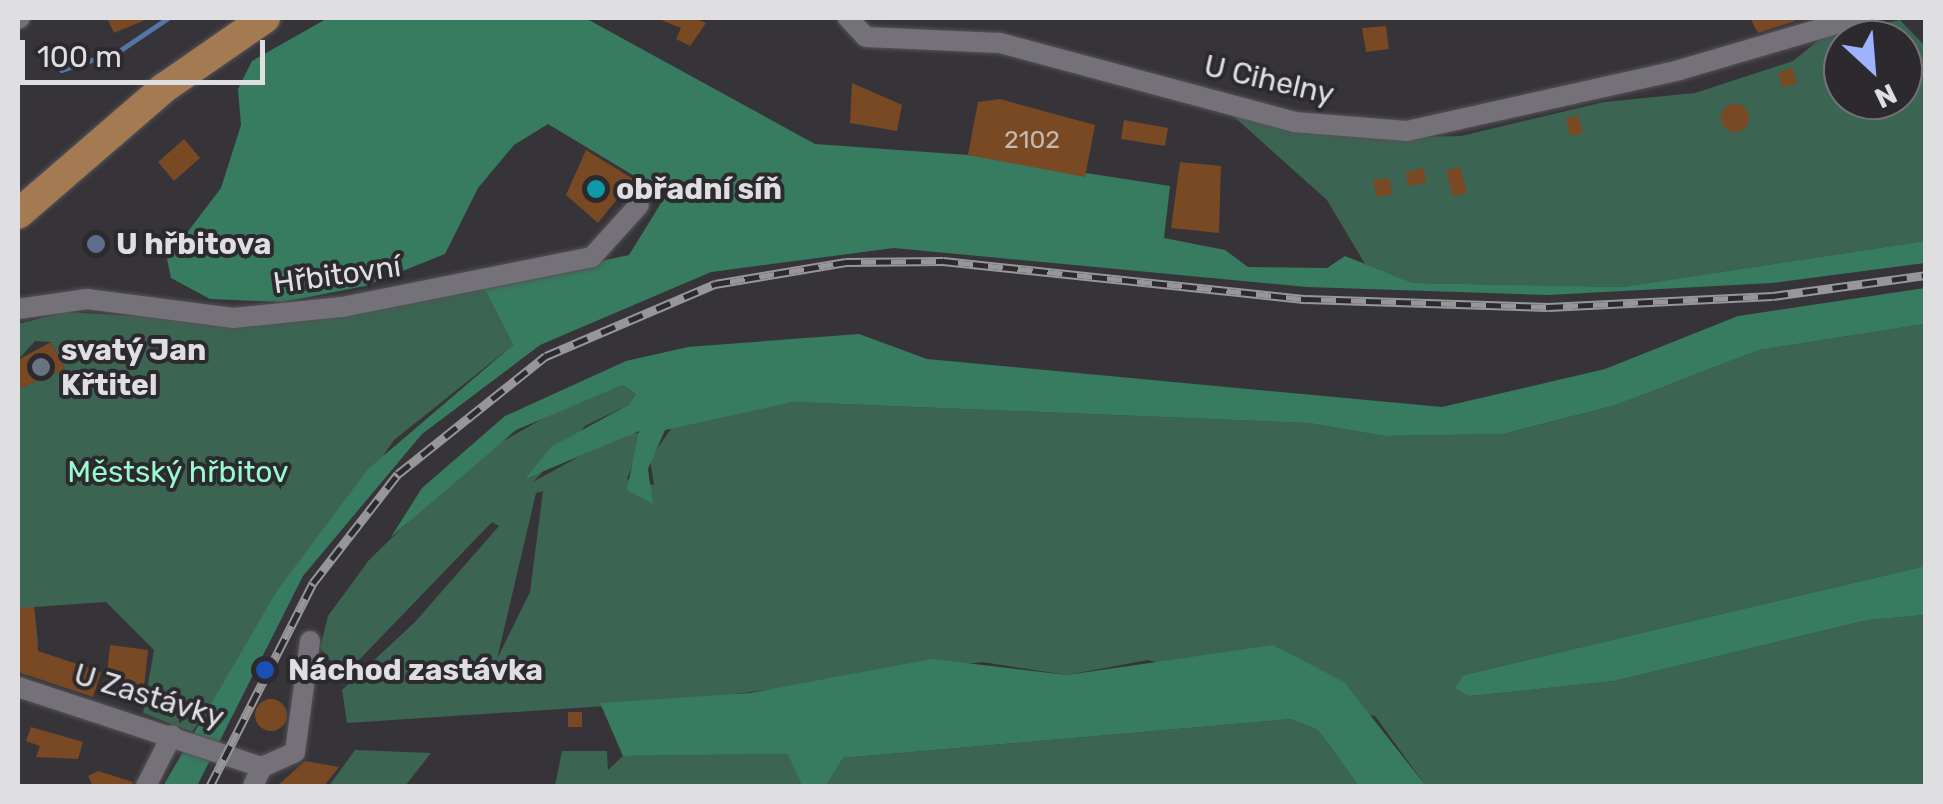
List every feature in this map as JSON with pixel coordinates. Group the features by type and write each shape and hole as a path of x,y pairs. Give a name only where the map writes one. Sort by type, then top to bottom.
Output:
{"main road":[{"path":"18,214 164,88 265,18"}],"street":[{"name":"U Cihelny","path":"848,18 866,37 1000,43 1294,122 1407,131 1680,70 1857,18"},
{"name":"Hřbitovní","path":"18,309 87,299 233,318 342,307 592,257 639,205"},
{"name":"U Zastávky","path":"18,687 172,735 257,777 296,752 310,640"},
{"path":"146,786 172,735"}],"green space":[{"path":"328,18 587,19 815,144 968,155 1170,186 1164,238 1225,250 1248,267 1327,268 1345,256 1413,283 1622,287 1925,241 1925,263 1772,283 1548,295 1307,287 894,248 711,272 540,345 422,434 303,576 197,786 163,786 277,591 368,469 513,345 483,286 629,255 666,195 548,124 514,145 478,188 445,254 365,286 283,302 210,299 171,278 167,259 221,188 241,125 238,89 252,61"},
{"path":"1823,37 1823,120 1923,120 1925,46 1925,241 1622,287 1413,283 1365,264 1327,200 1231,114 1380,138 1461,136 1604,102 1695,93 1793,61"},
{"name":"Městský hřbitov","path":"483,286 513,345 394,440 192,732 143,713 154,650 106,602 34,607 38,643 27,675 18,672 18,389 65,369 51,342 35,341 18,360 18,324 65,312 262,323"},
{"path":"1925,288 1925,324 1759,350 1616,405 1503,434 1385,436 1309,423 793,402 665,430 648,469 653,504 627,490 639,431 525,479 551,447 628,405 636,394 622,385 516,430 391,537 422,488 505,416 626,361 688,347 859,334 927,359 1442,407 1605,369 1738,316"},
{"path":"1925,324 1925,566 1464,675 1470,696 1614,681 1868,620 1925,615 1925,786 1426,786 1375,716 1148,660 1067,675 982,662 682,701 347,723 342,690 415,622 499,526 492,522 356,663 335,666 320,648 328,616 369,560 475,457 574,401 622,385 636,394 628,405 585,426 533,482 627,430 644,435 627,479 654,485 650,459 675,423 793,402 1309,423 1385,436 1503,434 1616,405 1759,350","holes":["543,491 530,592 497,659 536,493"]},
{"path":"1925,566 1925,615 1868,620 1614,681 1470,696 1455,688 1464,675"},
{"path":"1273,645 1344,682 1426,786 1359,786 1318,730 1291,719 843,758 826,786 802,786 788,754 623,756 600,703 750,693 932,659 1067,675"},
{"path":"1291,719 1318,730 1359,786 826,786 843,758"},
{"path":"355,750 431,753 405,786 329,786"},
{"path":"562,751 607,751 608,770 623,756 789,754 802,786 555,786"}],"building":[{"path":"107,18 150,18 114,33"},
{"path":"656,18 694,18 706,23 690,46 676,39 681,28"},
{"path":"1750,18 1794,18 1795,21 1758,33"},
{"path":"1386,26 1389,49 1366,52 1362,28"},
{"path":"1792,68 1797,83 1783,88 1778,73"},
{"path":"852,83 902,105 897,131 850,123"},
{"path":"1000,99 1095,125 1085,177 968,155 978,102"},
{"path":"1735,104 1745,108 1749,118 1745,128 1735,132 1725,128 1721,118 1725,108"},
{"path":"1578,115 1583,133 1570,136 1566,118"},
{"path":"1124,120 1168,128 1165,146 1121,139"},
{"path":"184,139 200,158 174,181 158,162"},
{"name":"obřadní síň","path":"586,150 633,179 598,223 566,195"},
{"path":"1180,162 1221,166 1219,233 1171,228"},
{"path":"1460,167 1467,193 1453,196 1446,171"},
{"path":"1424,168 1426,183 1408,186 1406,172"},
{"path":"1389,178 1392,194 1376,197 1373,180"},
{"name":"svatý Jan Křtitel","path":"51,342 65,369 18,389 18,360"},
{"path":"34,607 38,651 101,672 93,697 18,672 18,608"},
{"path":"110,645 148,650 144,687 106,683"},
{"path":"271,699 283,703 287,715 283,727 271,731 259,727 255,715 259,703"},
{"path":"568,712 582,712 582,727 568,727"},
{"path":"31,727 83,742 78,759 36,757 40,746 26,741"},
{"path":"305,761 339,767 324,786 277,786"},
{"path":"98,771 133,782 132,786 93,786 88,776"}],"waterway":[{"path":"61,70 119,51 168,18"}],"railway":[{"path":"210,786 313,583 398,474 546,356 715,284 846,262 943,261 1306,299 1548,307 1773,296 1926,275"}],"place":[{"name":"obřadní síň","path":"596,189"},
{"name":"U hřbitova","path":"96,244"},
{"name":"svatý Jan Křtitel","path":"41,367"},
{"name":"Náchod zastávka","path":"265,670"}]}
